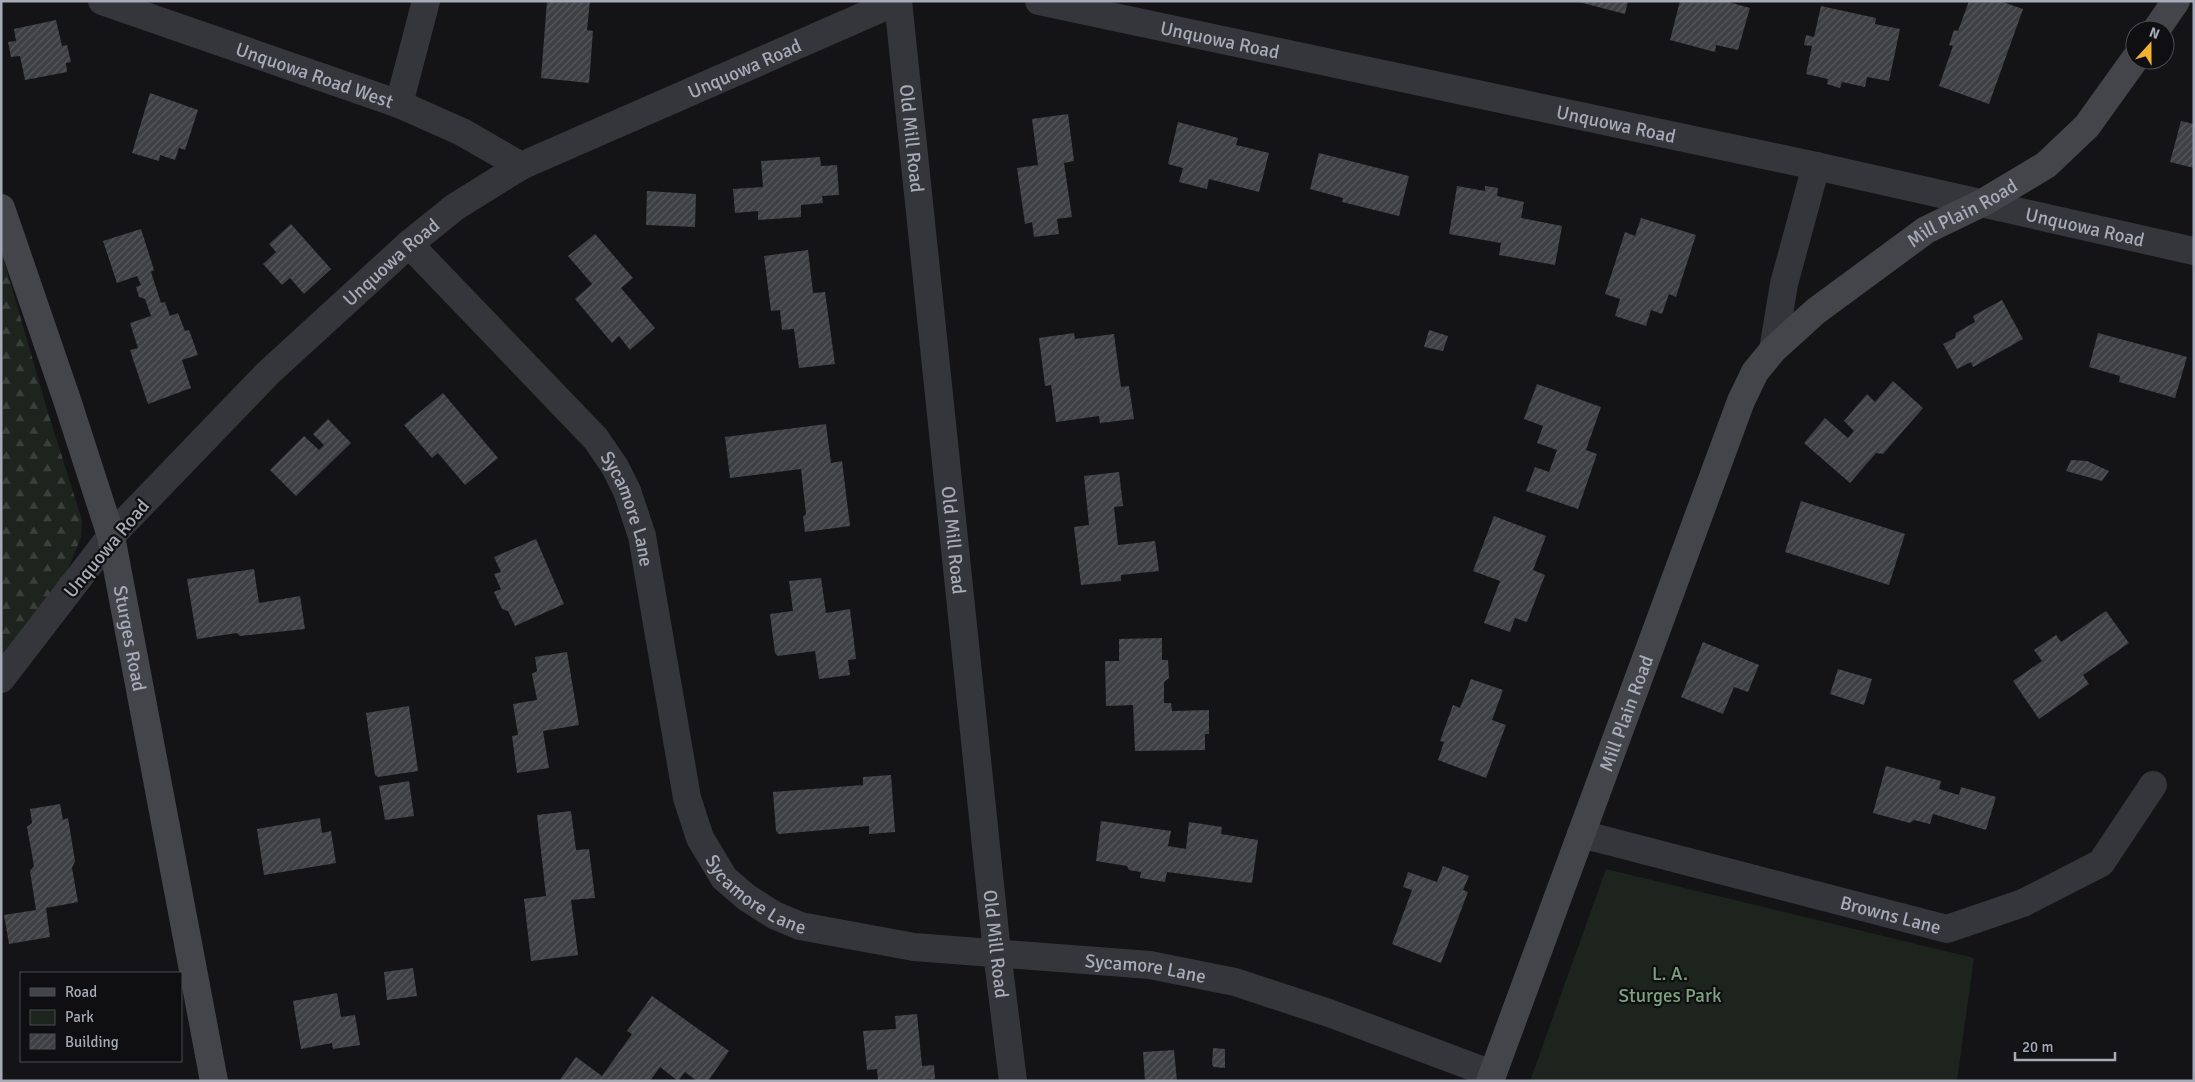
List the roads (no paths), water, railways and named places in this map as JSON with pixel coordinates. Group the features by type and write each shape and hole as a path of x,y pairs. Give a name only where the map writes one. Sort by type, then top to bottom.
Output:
{"main road":[{"path":"2163,20 2176,1"},
{"name":"Mill Plain Road","path":"1491,1077 1741,401 1756,372 1773,350 1816,311 1926,230 1984,202 2046,165 2087,126 2127,70"},
{"name":"Sturges Road","path":"1,208 111,536 214,1081"}],"street":[{"name":"Unquowa Road West","path":"102,1 399,104 462,132 521,166"},
{"path":"399,104 426,1"},
{"name":"Unquowa Road","path":"1,679 111,536 268,373 409,244 454,207 521,166 898,1"},
{"name":"Old Mill Road","path":"898,1 997,952 1013,1081"},
{"name":"Unquowa Road","path":"1038,1 1984,202 2194,251"},
{"name":"Mill Plain Road","path":"1773,350 1784,284 1816,166"},
{"name":"Sycamore Lane","path":"409,244 596,439 615,467 627,491 642,536 687,798 700,838 724,878 746,897 774,915 800,926 914,947 1150,965 1235,982 1329,1013 1491,1077"},
{"name":"Browns Lane","path":"1581,834 1947,930 2023,903 2101,862 2153,785"}],"park label":[{"name":"L. A. Sturges Park","path":"1670,984"}]}
